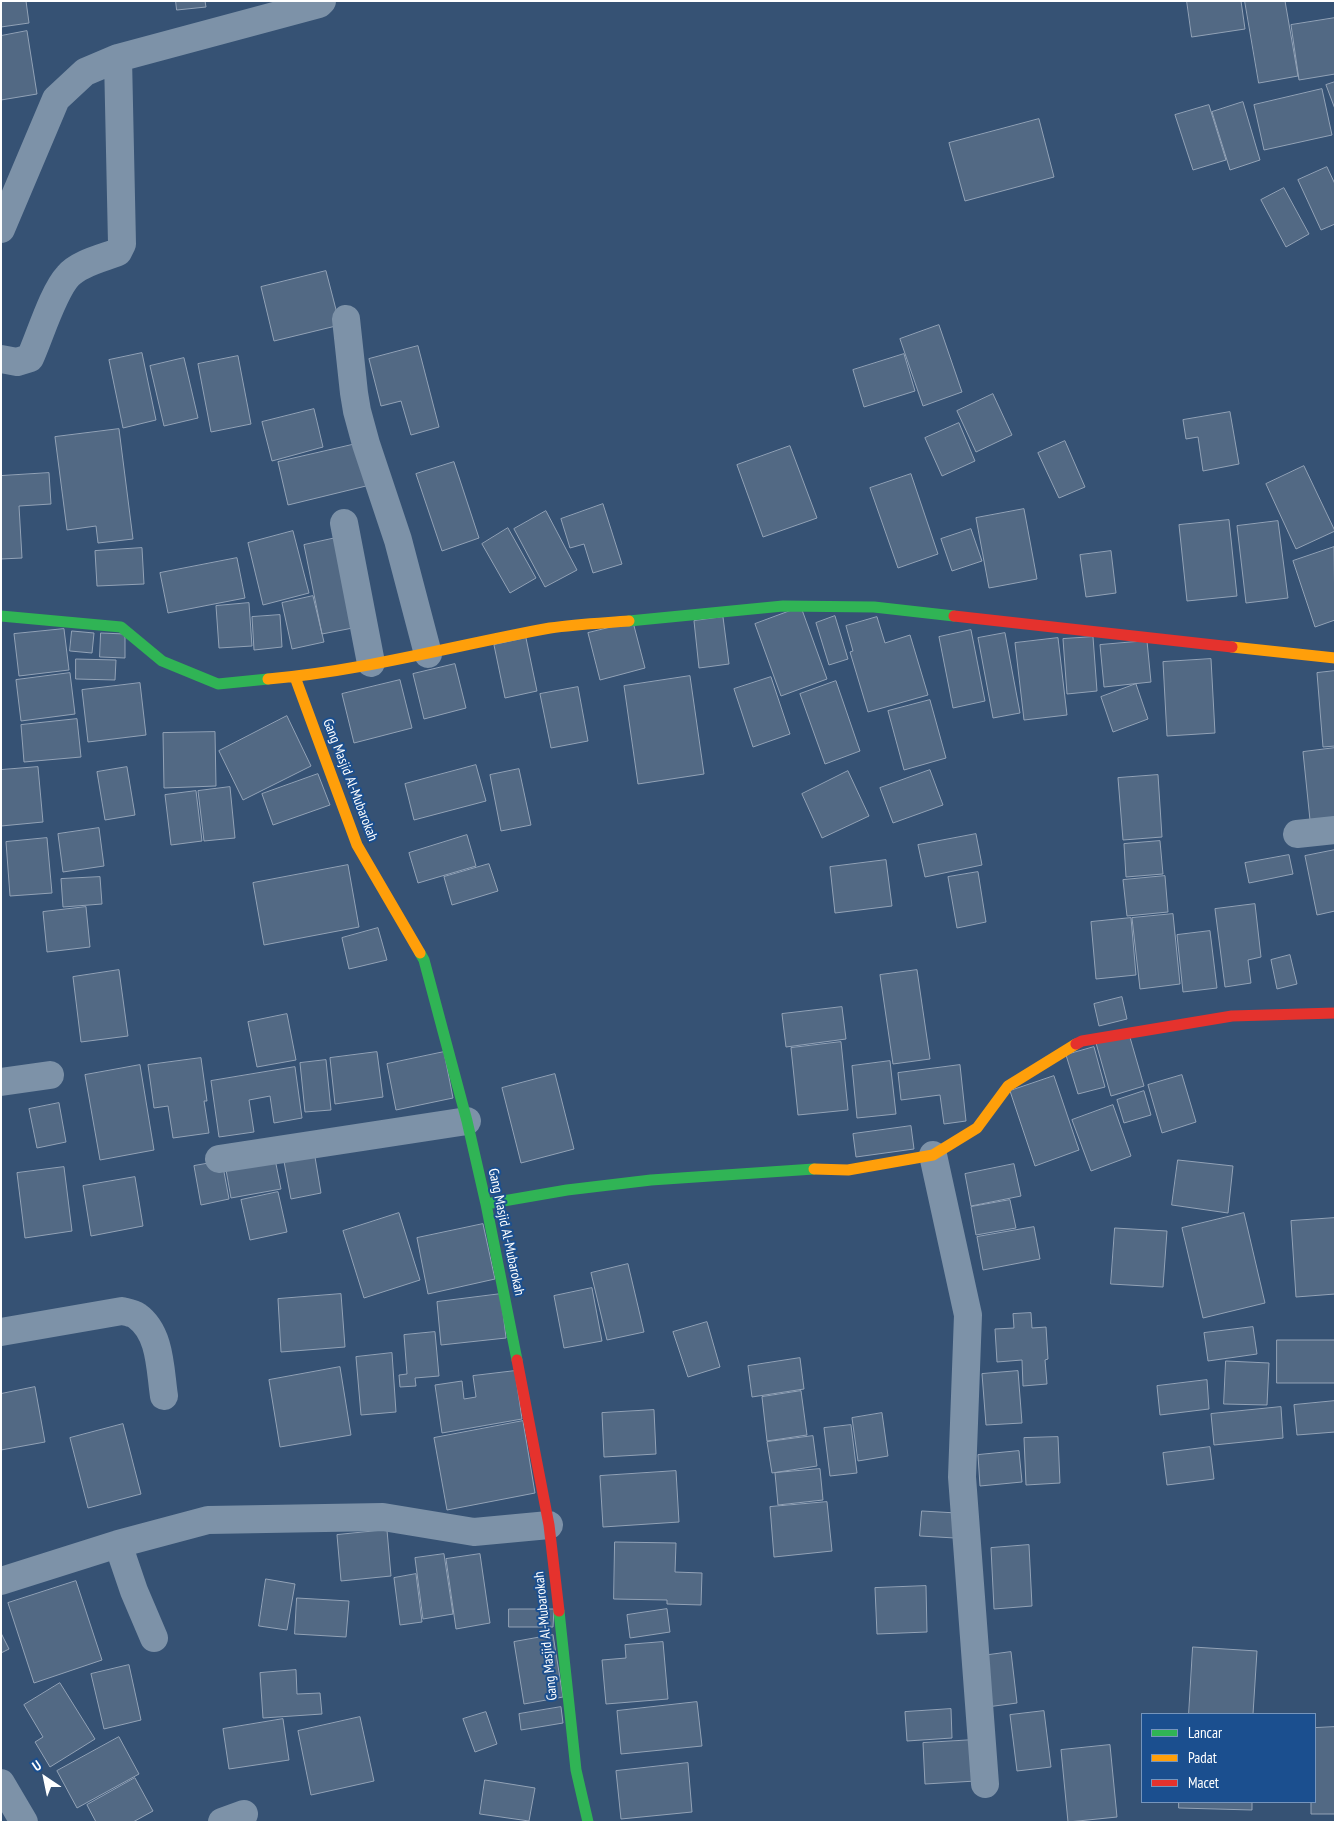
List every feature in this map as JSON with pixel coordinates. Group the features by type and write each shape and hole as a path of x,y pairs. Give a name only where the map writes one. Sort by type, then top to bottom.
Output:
{"street":[{"path":"1,229 56,99 85,72 118,58 319,4 322,1"},
{"path":"1,359 17,362 30,358 58,290 69,274 82,266 118,252 121,249 118,58"},
{"path":"346,319 357,411 398,540 428,654"},
{"path":"344,523 371,663"},
{"path":"1,616 121,627 162,660 218,684 295,677 428,654 552,628 783,606 874,607 1335,658"},
{"name":"Gang Masjid Al-Mubarokah","path":"295,677 358,845 424,960 467,1121 486,1204 548,1525 576,1770 588,1822"},
{"path":"1297,834 1335,830"},
{"path":"486,1204 567,1190 651,1180 817,1169 848,1170 933,1155 978,1128 1008,1086 1082,1041 1232,1016 1335,1013"},
{"path":"1,1082 50,1075"},
{"path":"219,1159 467,1121"},
{"path":"933,1155 968,1315 962,1477 985,1784"},
{"path":"1,1332 122,1310 136,1316 148,1328 155,1341 164,1396"},
{"path":"1,1581 118,1544 208,1520 383,1517 474,1532 548,1525"},
{"path":"118,1544 134,1592 154,1638"},
{"path":"1,1783 24,1822"}],"building":[{"path":"1,1 26,1 29,23 1,27"},
{"path":"176,1 205,1 206,7 177,10"},
{"path":"1187,1 1241,1 1245,29 1192,37"},
{"path":"1245,1 1285,1 1298,76 1259,83"},
{"path":"1335,18 1335,74 1299,80 1291,25"},
{"path":"27,31 37,94 1,100 1,36"},
{"path":"1335,82 1335,109 1326,85"},
{"path":"1322,89 1332,135 1264,150 1254,105"},
{"path":"1243,102 1260,160 1230,170 1212,112"},
{"path":"1209,105 1226,160 1193,170 1175,115"},
{"path":"1039,119 1054,177 965,201 949,143"},
{"path":"1327,167 1335,184 1335,224 1321,230 1298,180"},
{"path":"1284,188 1309,234 1286,247 1261,200"},
{"path":"326,271 340,325 274,341 261,287"},
{"path":"939,325 962,392 923,406 900,339"},
{"path":"418,346 439,427 411,435 401,401 381,406 369,359"},
{"path":"142,353 156,420 123,428 109,360"},
{"path":"904,354 915,391 864,407 853,370"},
{"path":"238,356 251,424 211,432 198,364"},
{"path":"184,358 198,418 164,426 150,366"},
{"path":"993,394 1012,435 976,452 957,411"},
{"path":"314,409 323,447 272,461 262,422"},
{"path":"1230,412 1239,464 1203,471 1198,437 1186,439 1183,420"},
{"path":"959,423 975,461 942,476 925,438"},
{"path":"119,429 133,539 98,543 96,526 67,530 55,437"},
{"path":"1065,441 1085,487 1059,498 1038,453"},
{"path":"356,444 366,486 288,505 278,462"},
{"path":"790,446 817,518 763,537 737,465"},
{"path":"454,462 479,538 442,551 416,474"},
{"path":"1304,466 1335,531 1296,549 1266,484"},
{"path":"49,473 51,504 19,506 22,558 1,559 1,476"},
{"path":"911,474 938,554 898,568 870,488"},
{"path":"603,504 622,564 593,573 584,544 570,548 561,519"},
{"path":"1024,509 1037,579 989,588 976,518"},
{"path":"546,511 577,570 545,587 514,529"},
{"path":"1229,520 1237,596 1187,601 1179,525"},
{"path":"1278,521 1288,598 1246,603 1237,526"},
{"path":"508,528 536,578 510,593 482,544"},
{"path":"971,529 982,561 952,571 941,539"},
{"path":"293,531 309,593 263,605 248,543"},
{"path":"345,536 363,626 322,634 304,545"},
{"path":"1334,547 1335,620 1315,627 1293,561"},
{"path":"142,548 144,584 97,586 95,551"},
{"path":"1111,551 1116,593 1086,597 1080,555"},
{"path":"237,558 245,598 168,613 160,573"},
{"path":"313,596 324,642 292,649 282,603"},
{"path":"249,603 252,646 219,648 216,606"},
{"path":"801,607 827,679 781,696 755,624"},
{"path":"280,615 282,647 254,650 252,617"},
{"path":"835,616 848,659 829,665 816,623"},
{"path":"723,617 729,664 699,668 694,621"},
{"path":"877,617 885,643 910,635 928,695 868,712 850,652 853,651 846,626"},
{"path":"633,622 645,668 600,680 588,633"},
{"path":"64,629 69,670 19,676 14,634"},
{"path":"971,630 985,701 953,708 939,637"},
{"path":"72,631 94,633 92,653 70,651"},
{"path":"101,633 125,634 125,658 100,657"},
{"path":"1005,633 1020,713 993,718 978,638"},
{"path":"1093,637 1097,691 1067,694 1063,639"},
{"path":"526,638 537,691 505,698 494,645"},
{"path":"1058,638 1067,715 1024,720 1015,643"},
{"path":"1147,641 1151,682 1104,687 1100,645"},
{"path":"76,659 116,660 115,680 76,679"},
{"path":"1211,659 1215,733 1167,736 1163,662"},
{"path":"455,664 466,708 424,719 413,674"},
{"path":"1335,671 1335,746 1323,747 1317,673"},
{"path":"70,673 75,714 21,721 16,680"},
{"path":"690,676 704,774 638,784 624,686"},
{"path":"771,677 790,734 753,747 734,689"},
{"path":"400,680 412,728 354,743 342,694"},
{"path":"836,681 860,751 825,764 800,694"},
{"path":"140,683 146,735 88,742 82,690"},
{"path":"1136,684 1148,719 1113,732 1101,697"},
{"path":"578,687 588,741 551,748 540,694"},
{"path":"930,700 946,758 904,770 888,711"},
{"path":"287,716 311,766 243,800 219,751"},
{"path":"77,719 81,757 24,762 21,725"},
{"path":"215,732 216,786 164,788 163,733"},
{"path":"1335,748 1335,817 1310,820 1303,752"},
{"path":"476,765 486,801 414,820 405,784"},
{"path":"38,767 43,822 1,826 1,770"},
{"path":"127,767 135,815 105,820 97,772"},
{"path":"519,769 531,825 501,831 490,775"},
{"path":"930,770 943,805 893,823 880,788"},
{"path":"848,771 869,816 822,838 802,794"},
{"path":"318,774 330,805 273,825 262,794"},
{"path":"1158,775 1162,837 1123,840 1118,778"},
{"path":"230,787 235,838 204,841 198,791"},
{"path":"196,791 202,841 171,845 165,795"},
{"path":"99,828 104,866 63,872 58,834"},
{"path":"976,834 982,865 925,877 918,845"},
{"path":"467,835 476,866 418,883 409,853"},
{"path":"47,838 52,893 10,896 6,842"},
{"path":"1160,841 1163,874 1126,877 1124,844"},
{"path":"1335,850 1335,911 1317,915 1305,856"},
{"path":"1289,855 1293,874 1249,883 1245,863"},
{"path":"886,860 892,906 835,913 830,867"},
{"path":"489,864 498,891 452,905 444,877"},
{"path":"348,865 359,927 264,945 253,883"},
{"path":"978,872 986,922 957,928 948,877"},
{"path":"1165,876 1168,912 1127,916 1123,880"},
{"path":"100,877 102,904 63,907 61,879"},
{"path":"1255,904 1261,957 1248,960 1251,983 1225,987 1215,909"},
{"path":"86,907 90,947 47,952 43,912"},
{"path":"1173,914 1180,984 1140,989 1132,918"},
{"path":"1131,918 1136,975 1096,979 1091,922"},
{"path":"378,928 387,960 349,969 342,938"},
{"path":"1210,931 1217,988 1183,992 1177,935"},
{"path":"1290,955 1297,984 1277,989 1271,960"},
{"path":"119,970 128,1036 81,1042 73,977"},
{"path":"917,970 930,1059 893,1064 880,975"},
{"path":"1122,997 1127,1019 1099,1026 1094,1004"},
{"path":"842,1007 846,1039 786,1047 782,1014"},
{"path":"287,1014 296,1060 257,1067 248,1022"},
{"path":"1129,1034 1144,1086 1111,1096 1096,1043"},
{"path":"841,1042 848,1110 798,1115 791,1048"},
{"path":"1094,1047 1105,1087 1078,1094 1066,1055"},
{"path":"377,1052 383,1097 335,1104 330,1058"},
{"path":"444,1052 453,1098 396,1110 387,1064"},
{"path":"201,1058 207,1101 204,1101 209,1133 173,1138 168,1106 154,1108 148,1065"},
{"path":"326,1060 331,1110 305,1112 300,1063"},
{"path":"890,1061 896,1114 857,1118 852,1066"},
{"path":"140,1065 154,1150 100,1160 85,1075"},
{"path":"960,1065 966,1121 944,1124 940,1095 901,1100 898,1073"},
{"path":"295,1067 302,1118 274,1123 270,1096 249,1100 254,1132 219,1137 211,1081"},
{"path":"555,1074 574,1149 521,1163 502,1088"},
{"path":"1182,1075 1196,1122 1162,1133 1148,1085"},
{"path":"1054,1076 1079,1150 1035,1166 1010,1091"},
{"path":"1144,1091 1151,1115 1124,1123 1117,1100"},
{"path":"59,1103 66,1142 37,1148 29,1109"},
{"path":"1113,1105 1131,1156 1091,1171 1072,1120"},
{"path":"911,1126 914,1149 856,1157 853,1134"},
{"path":"314,1151 321,1193 291,1199 283,1156"},
{"path":"274,1154 281,1189 231,1198 225,1164"},
{"path":"1178,1160 1233,1166 1228,1213 1172,1205"},
{"path":"222,1161 229,1199 201,1205 194,1166"},
{"path":"1014,1164 1021,1196 971,1206 965,1174"},
{"path":"64,1167 72,1231 25,1238 17,1173"},
{"path":"135,1177 143,1226 91,1236 83,1186"},
{"path":"278,1192 287,1232 250,1240 241,1200"},
{"path":"1010,1200 1016,1228 976,1235 971,1207"},
{"path":"399,1213 420,1280 364,1298 343,1231"},
{"path":"1244,1213 1265,1303 1203,1318 1182,1228"},
{"path":"1335,1218 1335,1294 1296,1297 1291,1221"},
{"path":"483,1224 495,1279 428,1294 417,1238"},
{"path":"1034,1227 1040,1259 983,1270 977,1237"},
{"path":"1115,1228 1167,1231 1163,1287 1111,1284"},
{"path":"628,1264 644,1332 607,1340 591,1273"},
{"path":"592,1288 602,1341 564,1348 554,1296"},
{"path":"341,1294 345,1347 281,1352 278,1299"},
{"path":"501,1294 506,1338 441,1345 437,1302"},
{"path":"1031,1313 1032,1328 1046,1327 1048,1359 1045,1360 1047,1384 1023,1386 1022,1360 997,1362 995,1329 1014,1328 1013,1314"},
{"path":"707,1322 720,1367 688,1377 673,1332"},
{"path":"1253,1327 1257,1354 1208,1361 1204,1333"},
{"path":"435,1332 439,1376 415,1378 416,1386 400,1387 399,1375 407,1374 404,1335"},
{"path":"1277,1340 1335,1340 1335,1383 1277,1383"},
{"path":"392,1353 396,1412 361,1415 356,1357"},
{"path":"800,1358 804,1389 752,1397 748,1366"},
{"path":"1226,1361 1269,1363 1267,1405 1224,1404"},
{"path":"340,1367 351,1435 280,1447 269,1380"},
{"path":"515,1371 522,1419 442,1433 435,1385 462,1381 464,1399 476,1397 473,1376"},
{"path":"1018,1371 1022,1423 986,1425 982,1374"},
{"path":"1207,1380 1209,1409 1160,1415 1157,1386"},
{"path":"35,1387 45,1442 1,1450 1,1394"},
{"path":"801,1391 807,1435 767,1441 762,1397"},
{"path":"1335,1401 1335,1432 1297,1435 1294,1405"},
{"path":"1281,1407 1283,1438 1214,1445 1211,1414"},
{"path":"654,1410 656,1454 604,1457 602,1413"},
{"path":"882,1413 888,1456 858,1461 852,1418"},
{"path":"523,1421 535,1493 447,1510 434,1438"},
{"path":"123,1424 141,1494 88,1508 70,1438"},
{"path":"851,1425 857,1473 830,1476 824,1428"},
{"path":"813,1436 817,1466 772,1473 767,1442"},
{"path":"1058,1437 1060,1483 1026,1485 1024,1438"},
{"path":"1210,1447 1214,1479 1167,1485 1163,1453"},
{"path":"1019,1451 1022,1482 980,1486 978,1455"},
{"path":"820,1469 823,1500 778,1505 775,1473"},
{"path":"676,1471 679,1522 603,1527 600,1476"},
{"path":"827,1502 832,1551 774,1557 770,1507"},
{"path":"922,1511 957,1513 955,1538 920,1536"},
{"path":"387,1530 391,1576 341,1581 337,1535"},
{"path":"615,1542 676,1543 675,1572 702,1573 701,1605 667,1604 667,1600 614,1599"},
{"path":"1029,1545 1032,1606 994,1609 991,1548"},
{"path":"444,1554 453,1614 423,1619 415,1558"},
{"path":"480,1554 490,1623 456,1629 446,1559"},
{"path":"416,1574 422,1622 400,1625 394,1578"},
{"path":"266,1579 295,1584 287,1630 259,1626"},
{"path":"76,1581 102,1660 34,1683 8,1603"},
{"path":"926,1586 927,1632 877,1634 875,1588"},
{"path":"297,1598 349,1601 346,1637 295,1634"},
{"path":"509,1609 554,1609 553,1627 509,1627"},
{"path":"667,1609 670,1632 630,1638 627,1615"},
{"path":"1,1633 9,1649 1,1653"},
{"path":"553,1635 563,1697 524,1704 514,1642"},
{"path":"663,1642 668,1699 606,1704 602,1660 626,1658 625,1645"},
{"path":"1193,1647 1257,1651 1253,1713 1189,1713"},
{"path":"1011,1652 1017,1703 987,1707 981,1656"},
{"path":"129,1665 141,1720 104,1729 91,1674"},
{"path":"296,1670 297,1694 320,1693 322,1714 263,1718 260,1673"},
{"path":"60,1683 95,1739 50,1767 35,1742 43,1737 24,1705"},
{"path":"697,1702 702,1746 621,1754 617,1711"},
{"path":"561,1707 563,1723 521,1730 519,1714"},
{"path":"951,1709 952,1738 907,1741 905,1712"},
{"path":"1044,1711 1051,1767 1017,1771 1010,1715"},
{"path":"486,1712 497,1744 475,1752 463,1719"},
{"path":"360,1717 374,1781 311,1795 298,1731"},
{"path":"283,1719 289,1760 229,1769 223,1729"},
{"path":"1335,1727 1335,1814 1311,1814 1311,1803 1316,1803 1316,1728"},
{"path":"119,1737 139,1774 77,1808 57,1771"},
{"path":"974,1740 976,1781 925,1784 923,1743"},
{"path":"1110,1745 1117,1817 1068,1822 1061,1750"},
{"path":"688,1763 692,1812 621,1819 616,1771"},
{"path":"135,1778 153,1811 133,1822 96,1822 87,1805"},
{"path":"485,1780 535,1788 529,1821 480,1814"},
{"path":"1179,1803 1252,1803 1252,1810 1179,1808"}],"traffic: fast":[{"path":"629,621 783,606 874,607 954,616"},
{"path":"1,616 121,627 162,661 218,684 268,679"},
{"path":"420,953 424,960 467,1121 486,1204 517,1360"},
{"path":"486,1204 567,1190 651,1180 814,1169"},
{"path":"559,1611 576,1770 588,1822"}],"traffic: slow":[{"path":"268,679 374,664 550,628 629,621"},
{"path":"1232,647 1335,658"},
{"path":"295,677 357,845 420,953"},
{"path":"814,1169 848,1170 933,1155 977,1128 1008,1086 1076,1044"}],"traffic: jam":[{"path":"954,616 1232,647"},
{"path":"1076,1044 1082,1041 1232,1016 1335,1013"},
{"path":"517,1360 549,1525 559,1611"}]}
